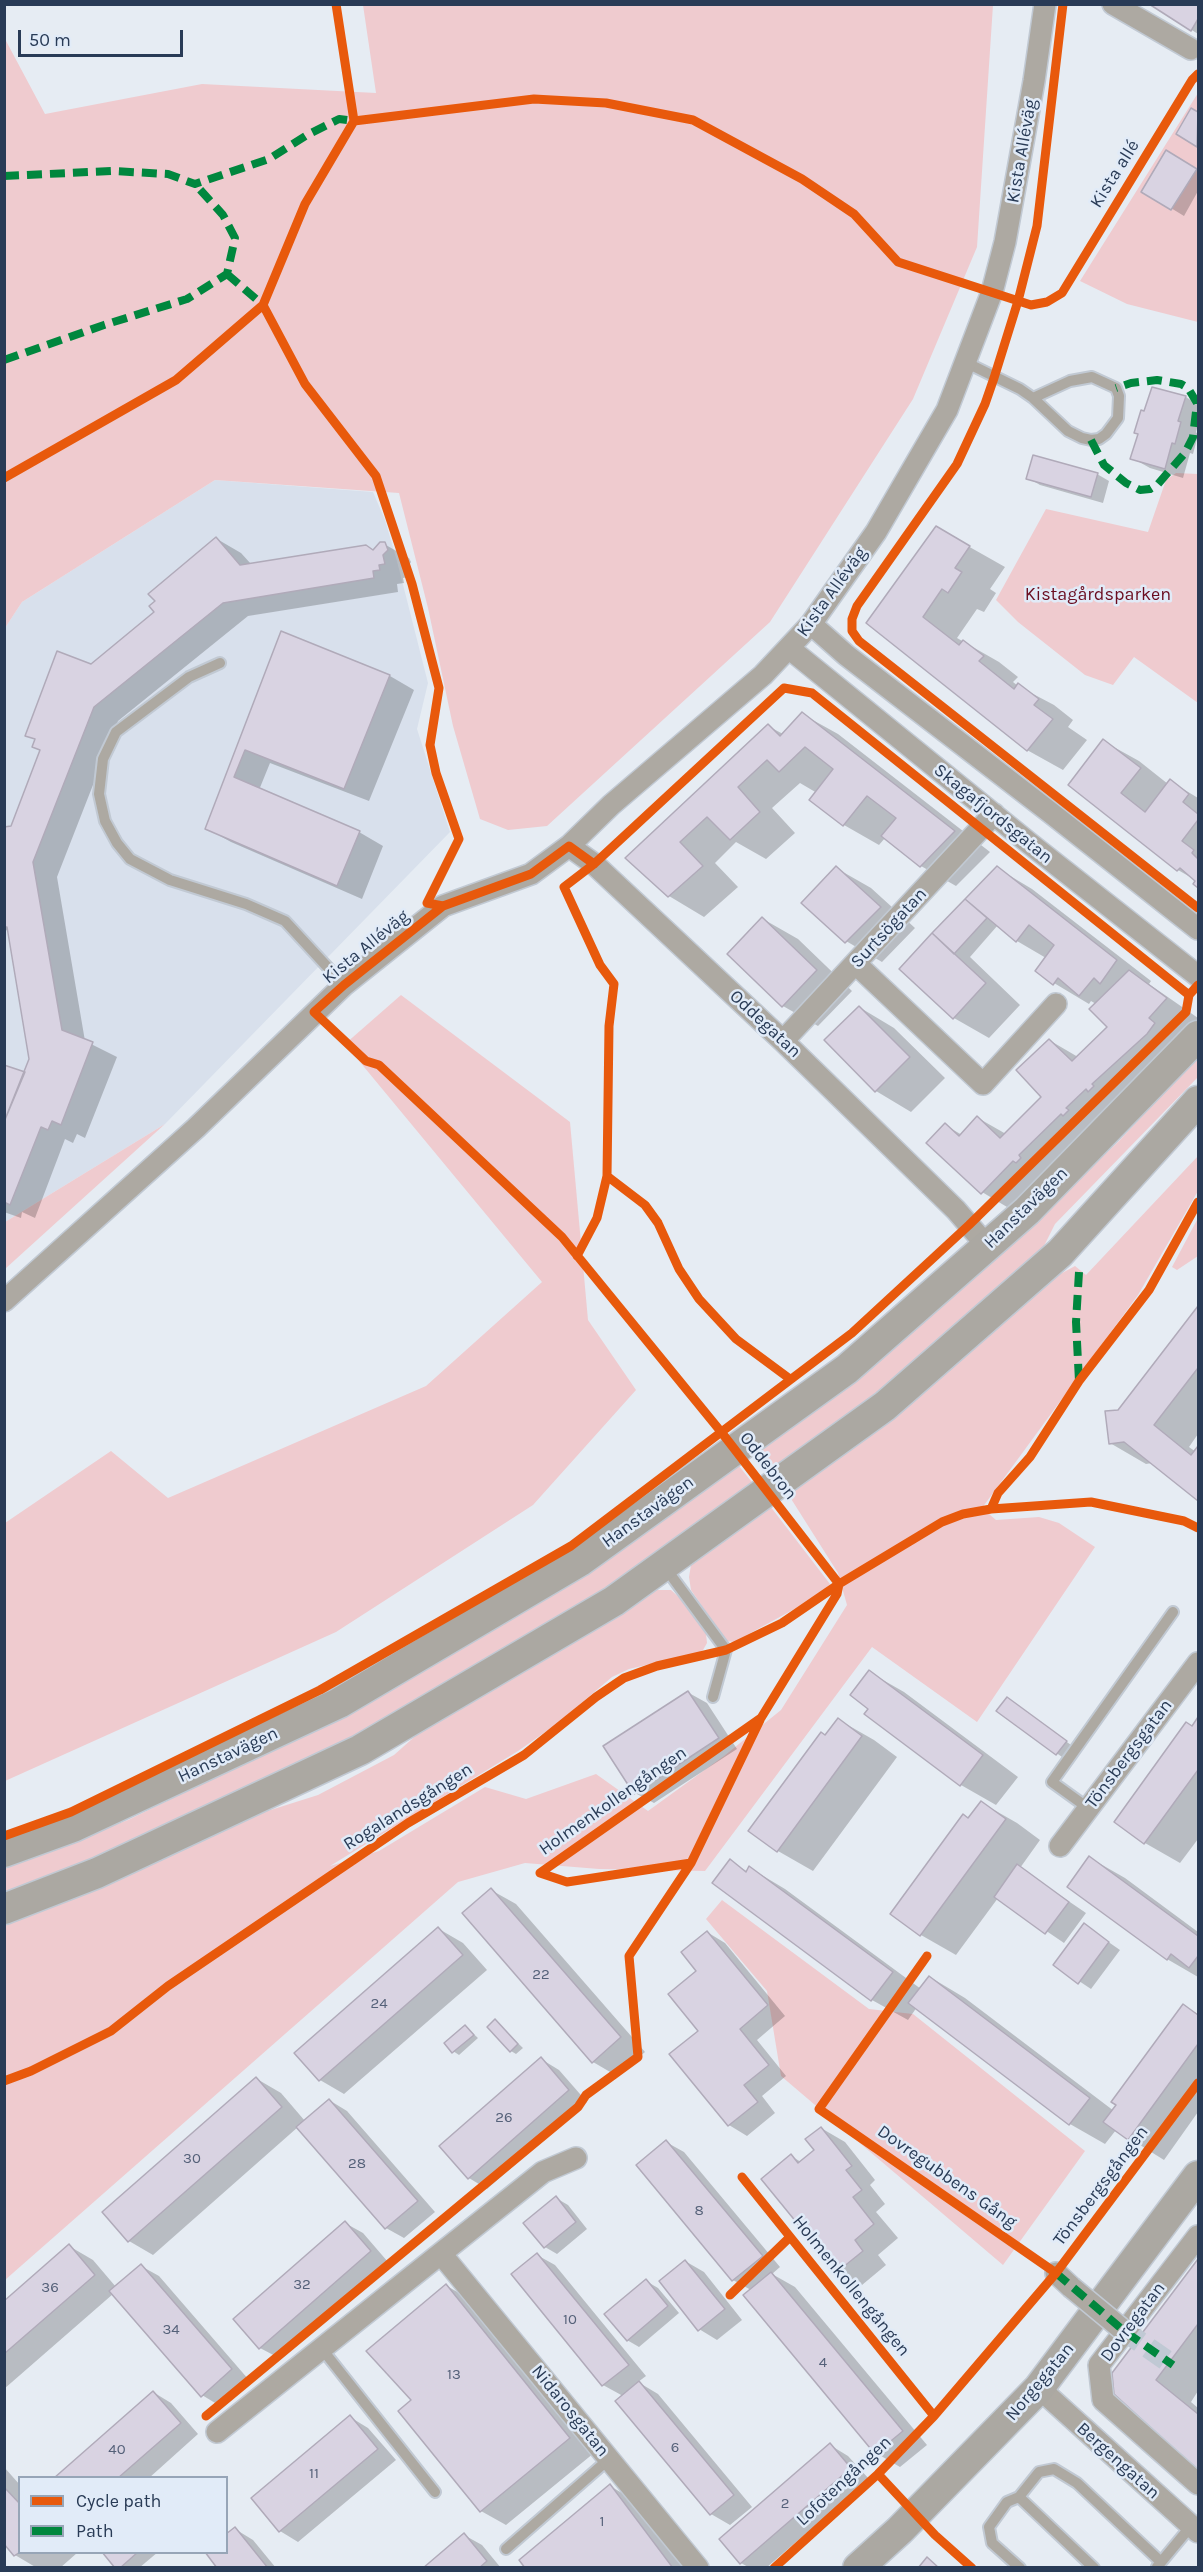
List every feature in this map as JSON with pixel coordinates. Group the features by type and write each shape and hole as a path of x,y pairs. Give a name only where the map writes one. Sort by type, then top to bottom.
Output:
{"main road":[{"name":"Hanstavägen","path":"4,1852 73,1827 339,1703 580,1561 847,1369 1027,1211 1198,1036"},
{"path":"4,1909 97,1873 360,1750 614,1601 885,1407 1060,1253 1198,1101"},
{"name":"Norgegatan","path":"858,2568 900,2530 1040,2388 1198,2176"}],"street":[{"name":"Kista Alléväg","path":"4,1300 196,1128 344,985 443,906 531,874 569,846 611,805 763,675 790,649 811,624 876,532 947,410 992,292 1005,242 1034,81 1045,4"},
{"path":"1113,4 1196,47"},
{"name":"Skagafjordsgatan","path":"811,624 846,655 1052,813 1198,929"},
{"name":"Skagafjordsgatan","path":"790,649 1198,976"},
{"name":"Surtsögatan","path":"783,1041 994,814"},
{"name":"Oddegatan","path":"569,846 594,864 783,1041 956,1210 987,1246"},
{"path":"856,964 982,1084 1056,1004"},
{"name":"Tönsbergsgatan","path":"1060,1846 1198,1663"},
{"path":"217,2432 442,2255 543,2172 576,2158"},
{"name":"Dovregatan","path":"1198,2236 1100,2365 1103,2400 1198,2484"},
{"name":"Nidarosgatan","path":"442,2255 698,2568"},
{"path":"1063,2280 1123,2330"},
{"name":"Bergengatan","path":"1040,2388 1052,2402 1195,2529"}],"lane":[{"path":"965,362 1034,398 1068,431 1091,440 1106,434 1118,418 1119,396 1116,388 1092,376 1070,381 1034,398"},
{"name":"Kista Alléväg","path":"220,663 189,677 116,732 104,759 99,794 105,821 117,843 130,859 170,880 246,904 285,921 344,985"},
{"path":"664,1565 726,1650 713,1696"},
{"path":"1088,1808 1052,1782 1173,1612"},
{"path":"322,2349 435,2493"},
{"path":"506,2549 609,2459"},
{"path":"1020,2568 992,2543 989,2527 1007,2502 1019,2497 1040,2472 1054,2469 1077,2482 1159,2565 1195,2529"},
{"path":"1019,2497 1094,2568"}],"shaded area":[{"path":"215,480 373,492 385,520 397,561 428,683 417,729 450,832 165,1124 5,1222 5,628 22,602"}],"green space":[{"path":"363,5 993,5 977,247 913,399 770,622 547,826 508,830 480,819 453,726 428,608 399,493 215,480 22,602 5,628 5,39 45,114 202,84 376,93"},
{"path":"1198,93 1198,322 1127,304 1080,281"},
{"name":"Kistagårdsparken","path":"1176,473 1198,474 1198,703 1134,657 1113,685 1085,675 1018,622 996,600 1046,509 1148,532 1166,480"},
{"path":"401,995 570,1122 588,1320 636,1390 533,1505 336,1632 5,1781 5,1523 111,1451 168,1498 426,1386 542,1282 345,1044"},
{"path":"1198,1056 1198,1077 1055,1224 1041,1252 910,1366 771,1474 756,1455 910,1331 1024,1231 1119,1141"},
{"path":"165,1124 5,1269 5,1222"},
{"path":"1198,1156 1198,1191 1138,1295 982,1508 996,1520 1039,1517 1059,1523 1095,1547 977,1722 872,1647 705,1871 599,1869 525,1863 458,1882 5,2280 5,1923 173,1855 258,1814 318,1795 394,1755 421,1731 652,1590 671,1590 683,1601 706,1634 707,1643 703,1650 629,1669 612,1677 558,1723 518,1751 330,1866 379,1851 485,1787 526,1799 596,1774 648,1811 724,1756 781,1710 847,1605 838,1573 788,1494 1042,1284 1075,1266 1086,1275"},
{"path":"1198,1218 1198,1256 1177,1270 1172,1267"},
{"path":"739,1466 755,1486 634,1570 505,1653 401,1712 281,1773 146,1836 5,1895 5,1867 128,1820 335,1719 425,1670 533,1607"},
{"path":"770,1506 830,1584 820,1595 734,1642 726,1641 691,1590 689,1577 691,1565"},
{"path":"722,1900 869,2009 913,2014 1085,2151 1003,2265 781,2076 767,1991 706,1919"}],"building":[{"path":"1149,4 1198,4 1198,19 1191,31"},
{"path":"1191,108 1198,112 1197,147 1176,134"},
{"path":"1166,150 1197,169 1171,210 1141,192"},
{"path":"1152,387 1186,396 1178,421 1181,422 1175,444 1172,443 1165,469 1130,459 1138,434 1134,433 1141,410 1144,411"},
{"path":"1033,455 1098,473 1091,497 1026,479"},
{"path":"936,526 970,546 955,568 962,572 948,593 942,589 923,617 959,645 963,640 984,656 979,661 1014,689 1018,683 1039,699 1034,705 1053,719 1027,751 866,623"},
{"path":"216,537 240,565 366,545 373,550 380,542 385,542 388,550 383,555 385,564 379,565 380,570 373,571 374,578 223,603 94,707 33,862 62,1030 93,1042 61,1125 52,1121 48,1130 41,1127 10,1205 4,1202 4,1122 29,1059 7,927 4,927 4,827 11,826 40,750 32,747 35,739 25,736 57,651 91,664 154,612 149,606 155,601 148,594"},
{"path":"281,631 390,675 344,789 245,750 234,777 360,831 337,886 205,829"},
{"path":"802,712 955,831 920,867 881,836 896,818 867,796 843,826 809,800 833,769 805,747 779,772 767,760 738,787 760,812 730,840 707,817 680,842 703,866 668,897 625,858 768,724 780,736"},
{"path":"1103,739 1141,768 1121,793 1145,812 1170,779 1189,794 1183,802 1198,814 1198,820 1182,841 1194,850 1192,853 1198,859 1198,888 1193,884 1195,881 1180,868 1177,871 1068,785"},
{"path":"836,866 881,907 845,943 801,903"},
{"path":"997,866 1117,960 1100,984 1094,978 1079,996 1058,978 1053,985 1035,971 1054,945 1029,925 1016,942 965,899"},
{"path":"965,899 987,918 954,954 932,933"},
{"path":"762,917 817,970 782,1007 727,954"},
{"path":"932,933 986,983 953,1019 899,969"},
{"path":"1129,970 1167,998 1149,1018 1155,1023 1147,1034 1092,1084 1094,1086 1088,1092 1086,1089 1066,1108 1069,1110 1063,1116 1061,1114 1019,1155 1021,1158 1016,1163 1013,1161 981,1194 926,1143 945,1123 959,1136 977,1116 1000,1138 1041,1097 1016,1070 1049,1039 1072,1061 1107,1027 1089,1009"},
{"path":"859,1006 910,1057 875,1092 824,1040"},
{"path":"4,1065 25,1072 4,1122"},
{"path":"1198,1306 1198,1368 1154,1425 1191,1455 1198,1446 1198,1501 1124,1442 1109,1444 1105,1411 1118,1410"},
{"path":"869,1670 983,1755 960,1786 864,1714 868,1709 850,1695"},
{"path":"688,1691 719,1738 634,1794 603,1746"},
{"path":"1007,1697 1067,1741 1056,1755 996,1711"},
{"path":"1198,1717 1198,1770 1144,1844 1114,1822 1186,1722 1192,1726"},
{"path":"838,1718 862,1736 777,1852 748,1831 821,1732 825,1735"},
{"path":"981,1801 1006,1819 920,1936 890,1914 963,1814 968,1818"},
{"path":"1089,1856 1198,1936 1198,1956 1189,1968 1171,1954 1167,1960 1067,1887"},
{"path":"730,1859 746,1872 749,1866 893,1972 871,2001 712,1883"},
{"path":"1017,1864 1069,1902 1045,1934 994,1897"},
{"path":"491,1888 621,2037 592,2063 462,1913"},
{"path":"1084,1923 1109,1942 1078,1984 1053,1965"},
{"path":"438,1927 463,1955 319,2081 294,2053"},
{"path":"707,1931 768,2005 740,2029 769,2065 744,2085 758,2102 728,2126 669,2054 698,2031 668,1994 696,1971 681,1952"},
{"path":"929,1976 1090,2098 1069,2125 908,2003"},
{"path":"1183,2004 1198,2015 1198,2044 1128,2140 1103,2122 1116,2105 1111,2102"},
{"path":"495,2019 518,2044 510,2052 487,2027"},
{"path":"465,2025 474,2035 452,2053 444,2043"},
{"path":"541,2057 569,2090 468,2179 439,2146"},
{"path":"256,2077 282,2107 128,2242 102,2212"},
{"path":"329,2099 418,2201 385,2229 296,2127"},
{"path":"821,2127 852,2166 846,2170 862,2190 853,2197 874,2224 855,2240 863,2251 837,2272 761,2179 791,2154 798,2163 814,2150 805,2139"},
{"path":"666,2140 763,2256 732,2281 636,2165"},
{"path":"556,2196 576,2222 544,2248 523,2223"},
{"path":"345,2221 371,2251 259,2349 233,2319"},
{"path":"69,2244 95,2275 4,2354 4,2301"},
{"path":"537,2253 629,2365 602,2386 511,2274"},
{"path":"1198,2259 1198,2324 1156,2380 1198,2414 1198,2471 1114,2394 1112,2373"},
{"path":"685,2260 725,2309 698,2331 659,2281"},
{"path":"141,2264 232,2369 201,2397 109,2291"},
{"path":"771,2272 903,2431 875,2454 743,2295"},
{"path":"646,2279 668,2306 627,2341 604,2314"},
{"path":"446,2284 570,2438 480,2512 398,2411 411,2400 366,2351"},
{"path":"639,2381 734,2495 710,2515 615,2401"},
{"path":"153,2391 181,2423 120,2476 56,2476"},
{"path":"350,2415 378,2449 279,2532 251,2498"},
{"path":"830,2443 851,2468 740,2564 719,2539"},
{"path":"610,2484 673,2568 525,2568 519,2560"},
{"path":"4,2487 18,2502 18,2553 14,2556 4,2544"},
{"path":"235,2527 268,2568 217,2568 206,2554 228,2554 228,2532"},
{"path":"464,2533 487,2561 479,2568 423,2568"},
{"path":"104,2554 136,2554 120,2568 115,2568"},
{"path":"927,2557 939,2568 918,2568"}],"tunnel":[{"path":"1123,2330 1173,2365"}],"marked path":[{"path":"4,176 112,171 168,174 195,184 269,159 307,135 339,119 354,121"},
{"path":"4,360 187,299 227,274 235,238 223,215 195,184"},
{"path":"227,274 263,305"},
{"path":"1091,440 1104,465 1126,483 1140,490 1150,489 1158,484 1185,453 1193,437 1197,403 1188,388 1181,384 1157,380 1131,383 1116,388"},
{"path":"1079,1272 1076,1322 1079,1381"},
{"path":"1056,2273 1123,2330 1173,2365"}],"cycle path":[{"path":"4,478 176,380 263,305 305,204 354,121 336,4"},
{"path":"1063,4 1037,226 1018,301 994,378 985,404 957,464 857,606 852,619 852,631 859,641 1198,908"},
{"name":"Kista allé","path":"354,121 534,99 606,103 693,120 802,179 854,214 898,262 1031,305 1047,302 1062,293 1192,80 1198,74"},
{"path":"263,305 305,384 376,476 412,584 439,688 430,745 436,773 459,839 427,903 443,906"},
{"path":"577,1256 597,1218 607,1176 609,1026 614,984 600,965 564,887 594,864 784,688 812,693 1189,995"},
{"name":"Oddebron","path":"594,864 569,846 531,874 443,906 344,985 314,1012 366,1061 379,1065 562,1237 722,1433 839,1584"},
{"path":"4,1836 71,1812 320,1690 571,1546 852,1333 969,1225 1186,1012 1189,995 1198,985"},
{"path":"607,1176 645,1205 658,1223 679,1269 699,1299 736,1339 790,1379"},
{"path":"991,1509 998,1493 1030,1457 1079,1381 1149,1290 1198,1202"},
{"name":"Rogalandsgången","path":"4,2081 31,2071 111,2031 168,1986 408,1823 524,1755 596,1697 624,1678 657,1666 726,1650 782,1623 839,1584 942,1522 963,1514 991,1509 1091,1502 1184,1521 1198,1528"},
{"name":"Holmenkollengången","path":"206,2416 578,2107 586,2095 638,2057 629,1956 691,1863 567,1882 540,1873 761,1718 837,1594 839,1584"},
{"path":"691,1863 760,1720"},
{"name":"Dovregubbens Gång","path":"927,1956 819,2109 1056,2273"},
{"name":"Tönsbergsgången","path":"774,2568 878,2474 934,2416 1056,2273 1198,2083"},
{"name":"Holmenkollengången","path":"742,2177 934,2416"},
{"name":"Holmenkollengången","path":"730,2295 790,2237"},
{"name":"Lofotengången","path":"878,2474 935,2535 972,2568"}]}
